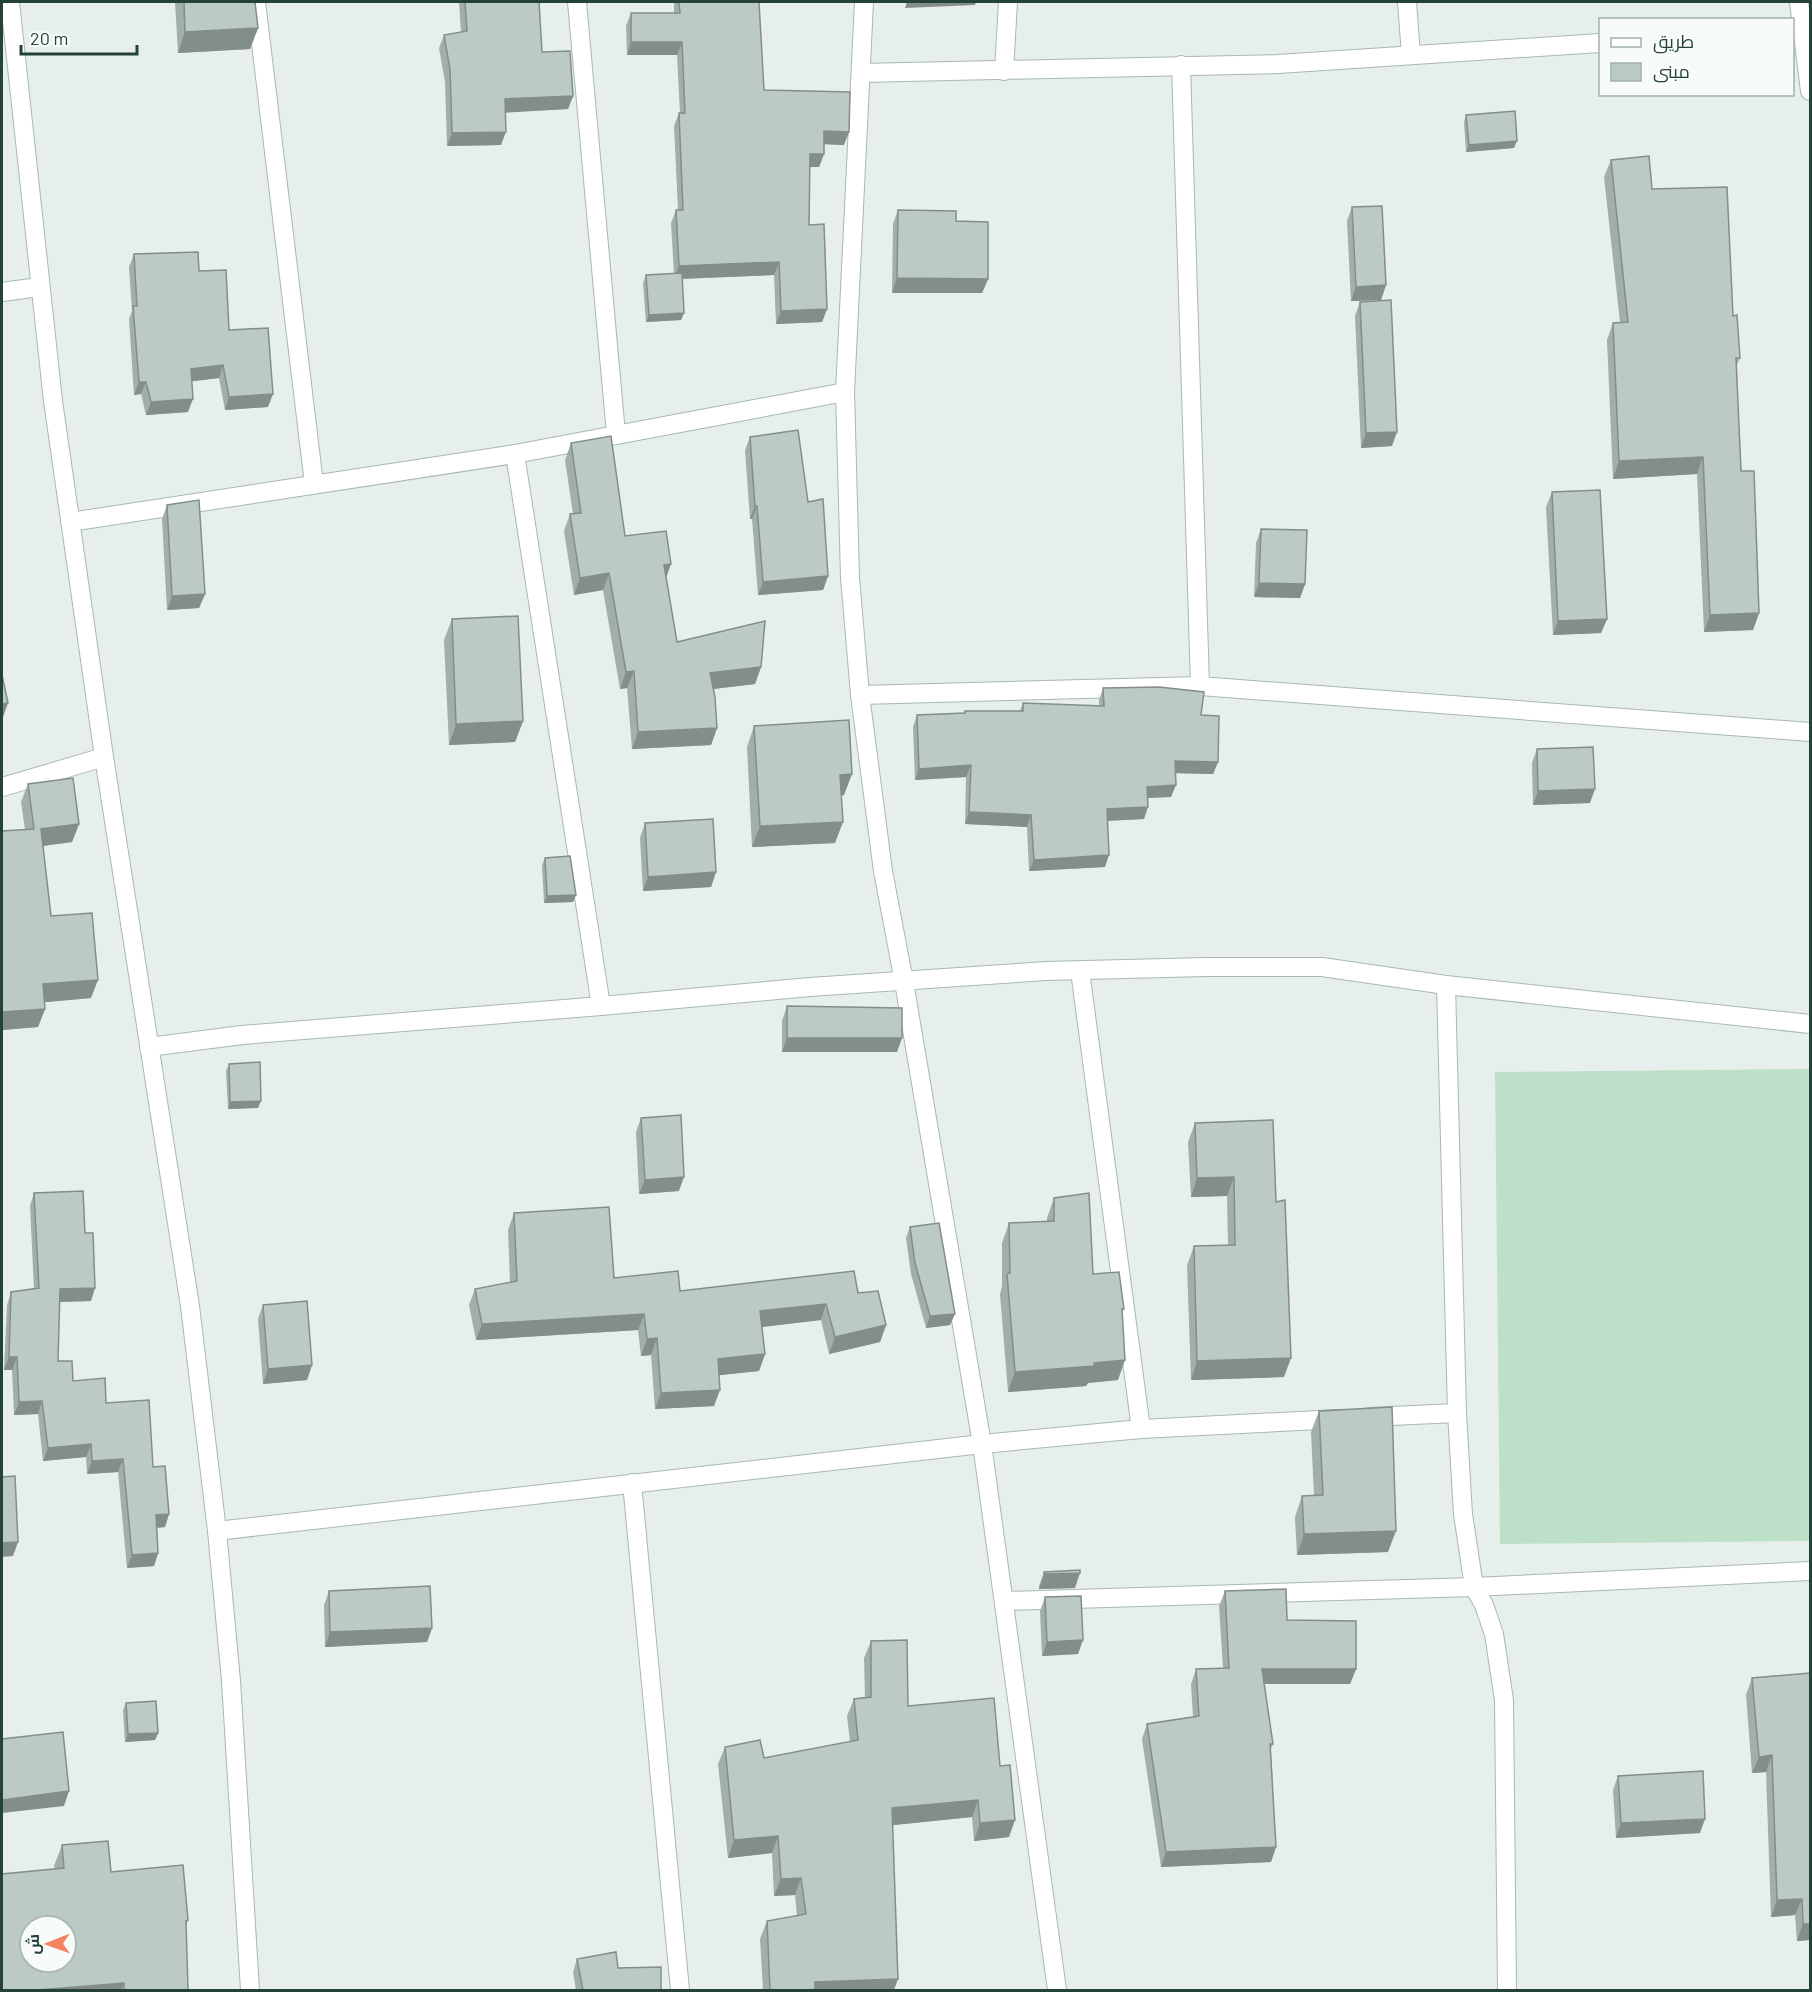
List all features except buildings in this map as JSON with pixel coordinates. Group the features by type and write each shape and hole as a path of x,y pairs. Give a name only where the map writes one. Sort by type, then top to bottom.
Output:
{"street":[{"path":"10,2 39,287 70,522 104,757 190,1306 218,1531 231,1681 250,1990"},
{"path":"256,2 314,484"},
{"path":"577,2 616,434"},
{"path":"864,2 845,392 850,577 860,695 883,871 982,1444 1057,1990"},
{"path":"1004,71 1008,2"},
{"path":"1407,2 1411,55"},
{"path":"1798,2 1810,91"},
{"path":"861,73 1278,64 1599,43"},
{"path":"1181,65 1200,686"},
{"path":"2,292 39,287"},
{"path":"70,522 515,454 845,392"},
{"path":"515,454 601,1006"},
{"path":"860,695 1200,686 1810,732"},
{"path":"2,787 104,757"},
{"path":"149,1047 242,1035 810,987 1046,971 1204,967 1322,967 1446,985 1810,1023"},
{"path":"1080,971 1141,1429"},
{"path":"1446,985 1457,1413 1463,1514 1474,1587 1484,1605 1494,1634 1504,1700 1508,1990"},
{"path":"218,1531 982,1444 1141,1429 1457,1413"},
{"path":"632,1483 680,1990"},
{"path":"1004,1601 1474,1587 1810,1571"}],"green space":[{"path":"1810,1069 1810,1541 1500,1544 1495,1072"}]}
